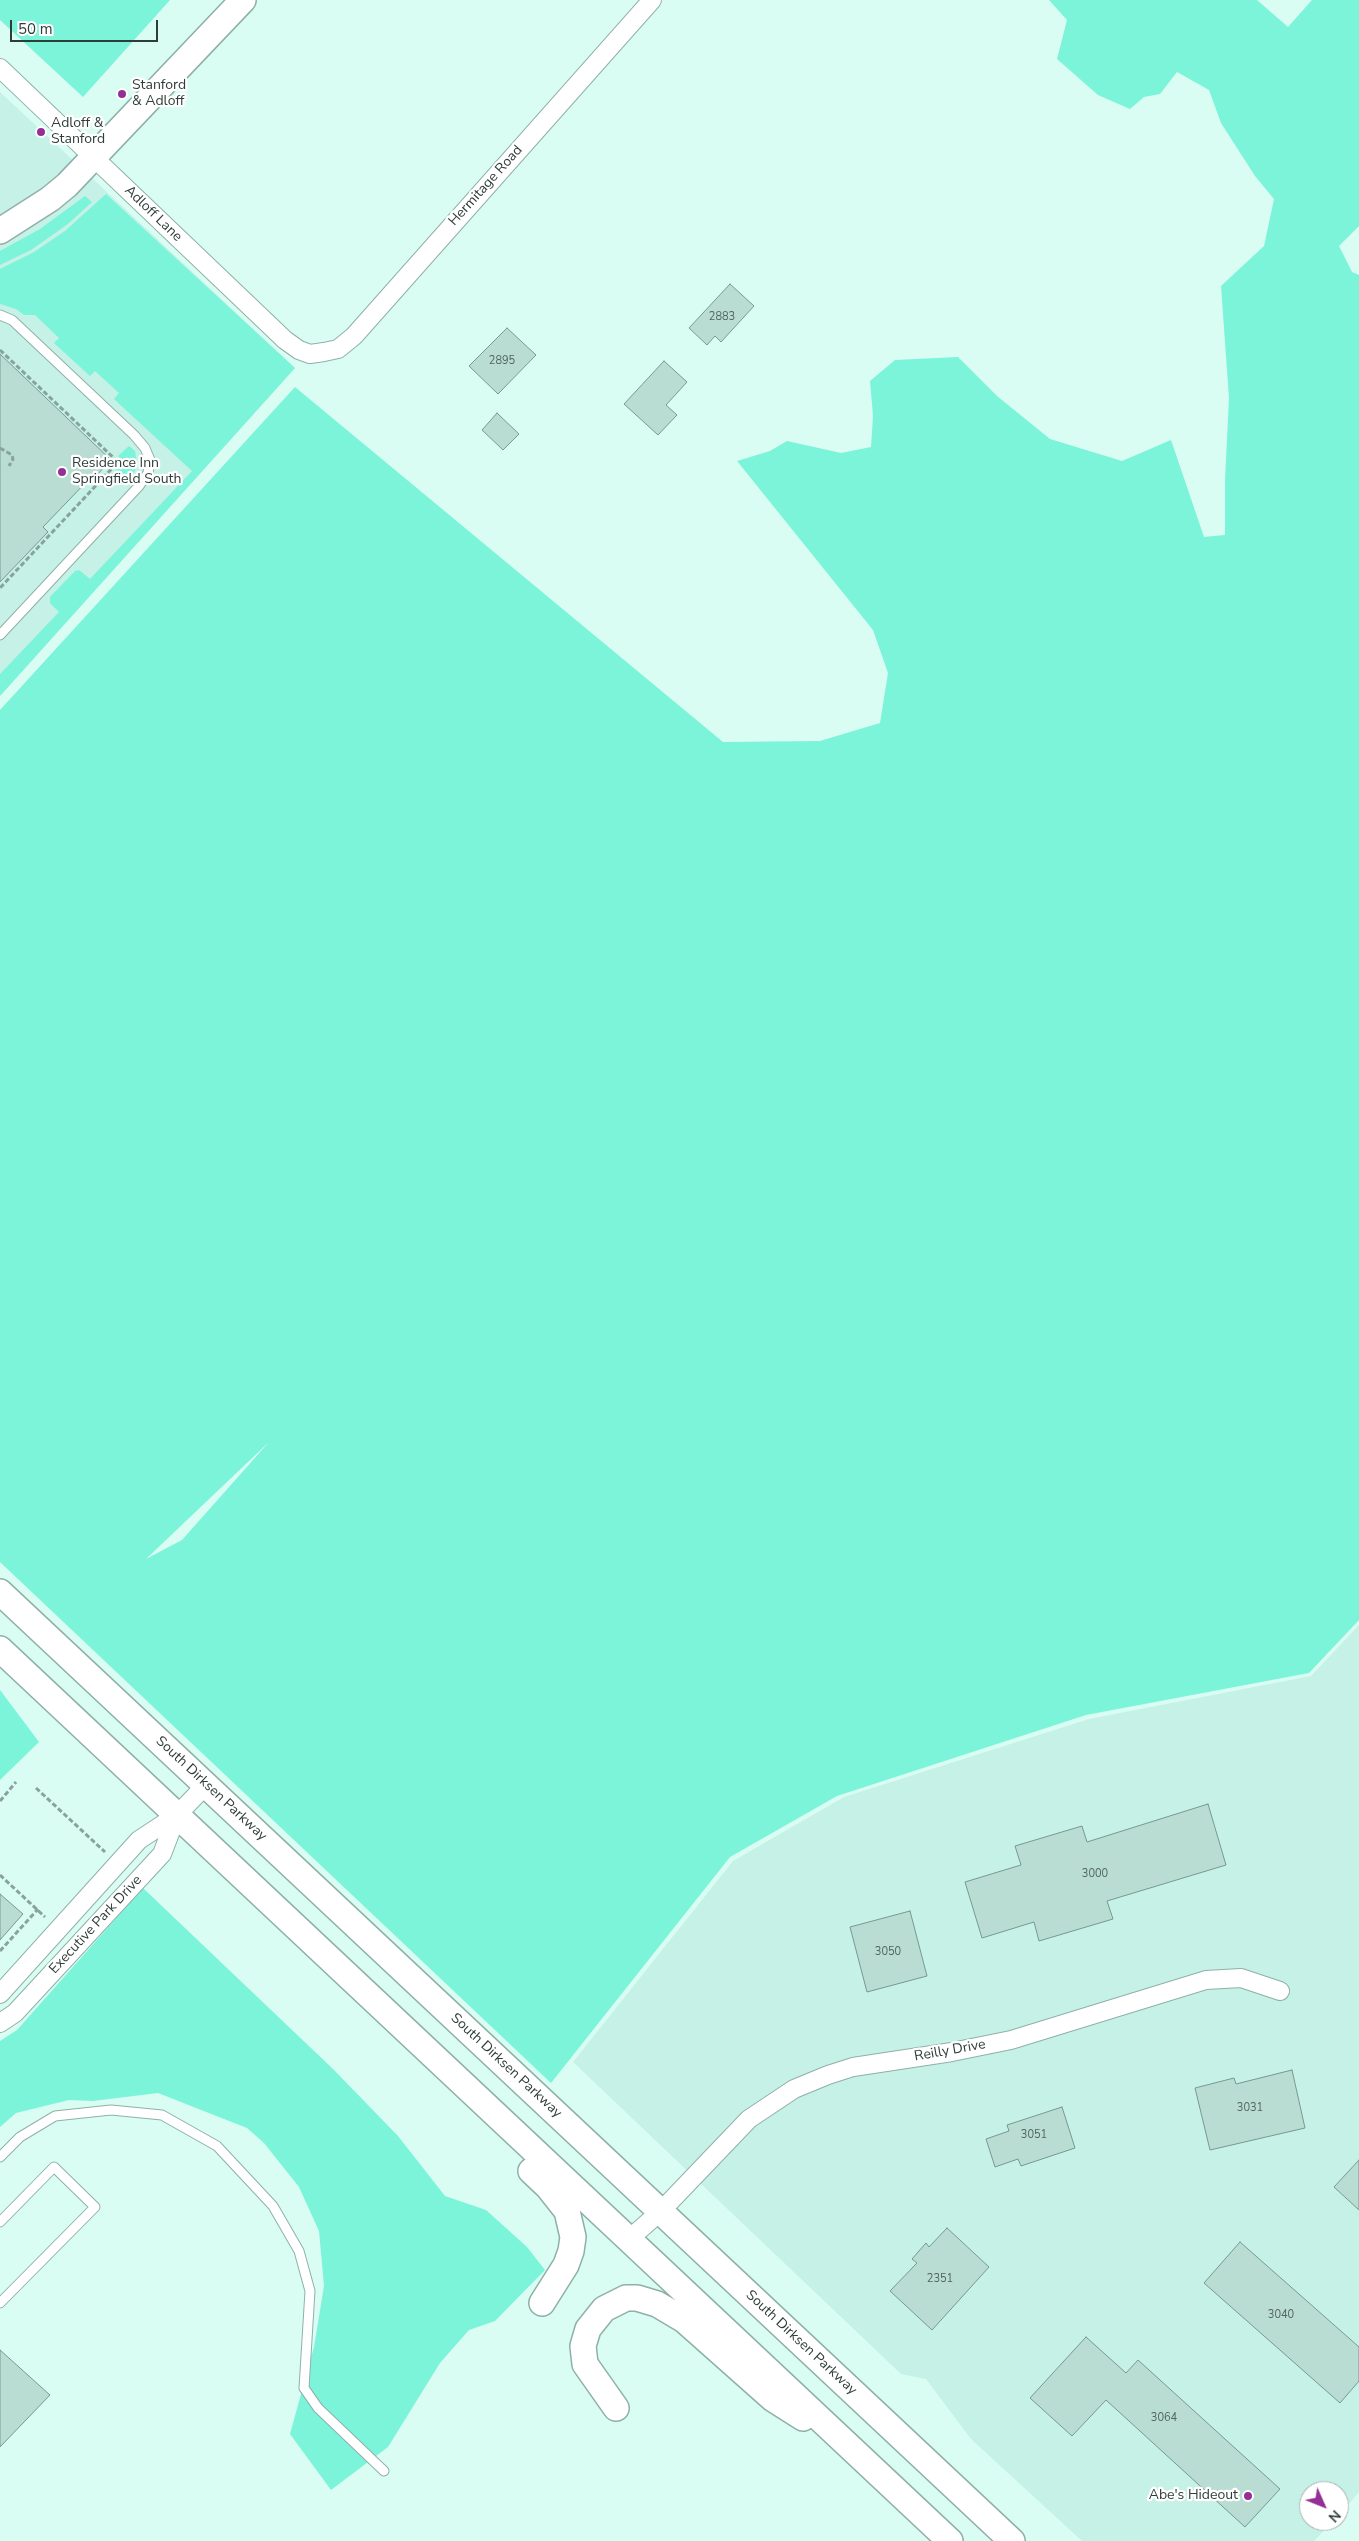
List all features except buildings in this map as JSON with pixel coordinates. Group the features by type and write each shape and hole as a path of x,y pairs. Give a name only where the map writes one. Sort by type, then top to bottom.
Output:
{"main road":[{"path":"0,231 50,199 94,157 243,0"},
{"name":"South Dirksen Parkway","path":"0,1592 1012,2541"},
{"path":"0,1649 950,2541"},
{"path":"338,1966 374,2021 548,2187 566,2211 573,2237 572,2251 566,2265 542,2303"},
{"path":"616,2408 585,2364 583,2346 588,2329 604,2309 626,2298 637,2298 657,2304 684,2320 773,2400 846,2444"}],"street":[{"name":"Hermitage Road","path":"310,354 338,349 354,336 652,0"},
{"name":"Adloff Lane","path":"0,68 285,340 299,350 310,354"},
{"name":"Executive Park Drive","path":"0,1994 139,1840 177,1815 206,1785"},
{"name":"Executive Park Drive","path":"0,2023 15,2013 162,1854 177,1815"},
{"name":"Reilly Drive","path":"628,2240 660,2211 750,2119 794,2089 828,2075 852,2067 952,2052 1011,2040 1206,1980 1241,1978 1280,1991"}],"lane":[{"path":"0,315 12,320 134,435 145,448 150,460 148,473 139,486 0,634"},
{"path":"0,2157 20,2137 55,2116 110,2110 162,2115 217,2146 273,2206 299,2251 310,2291 304,2388 318,2408 384,2471"},
{"path":"0,2222 54,2167 94,2207 0,2303"}],"path":[{"path":"0,350 118,462 0,588"},
{"path":"0,448 12,455 13,459 9,466"},
{"path":"0,1801 16,1782"},
{"path":"36,1788 110,1856"},
{"path":"0,1875 46,1917"},
{"path":"0,1951 38,1909"}],"shaded area":[{"path":"0,92 295,368 0,696"},
{"path":"1359,1625 1359,2492 1349,2504 1349,2481 1299,2481 1299,2531 1324,2531 1314,2541 1082,2541 971,2439 926,2379 901,2374 573,2062 733,1861 844,1797 1089,1719 1311,1676"}],"green space":[{"path":"0,0 170,0 83,97 0,20"},
{"path":"1049,0 1257,0 1288,27 1312,0 1359,0 1359,226 1339,246 1352,272 1359,275 1359,1620 1309,1673 1086,1715 837,1796 730,1857 551,2083 0,1562 0,710 295,387 723,742 820,741 880,723 888,673 873,630 737,461 770,451 787,441 841,453 871,447 873,416 870,381 895,360 958,357 997,396 1050,439 1122,461 1171,440 1204,537 1225,535 1225,480 1229,398 1221,286 1264,246 1274,199 1255,176 1221,123 1209,90 1177,72 1160,94 1144,97 1130,109 1098,95 1057,59 1067,20","holes":["269,1442 182,1540 146,1559"]},
{"path":"106,194 295,368 0,696 0,674 59,612 50,603 50,597 75,571 79,570 90,579 192,471 114,399 119,393 95,371 90,376 54,343 59,338 35,315 24,315 16,309 0,304 0,269 34,252 65,231"},
{"path":"85,196 92,202 68,224 31,250 0,265 0,251 40,229"},
{"path":"129,446 135,451 137,463 135,471 126,480 115,470 123,462 118,456"},
{"path":"0,1690 39,1742 0,1780"},
{"path":"143,1888 333,2069 398,2136 445,2196 486,2210 527,2247 545,2270 495,2321 469,2330 440,2363 388,2447 331,2490 290,2434 314,2347 324,2286 319,2231 299,2187 264,2143 247,2128 158,2093 93,2101 69,2100 16,2113 0,2127 0,2041 17,2030"}],"place":[{"name":"Stanford & Adloff","path":"122,94"},
{"name":"Adloff & Stanford","path":"41,132"},
{"name":"Residence Inn Springfield South","path":"62,472"},
{"name":"Abe's Hideout","path":"1248,2496"}]}
